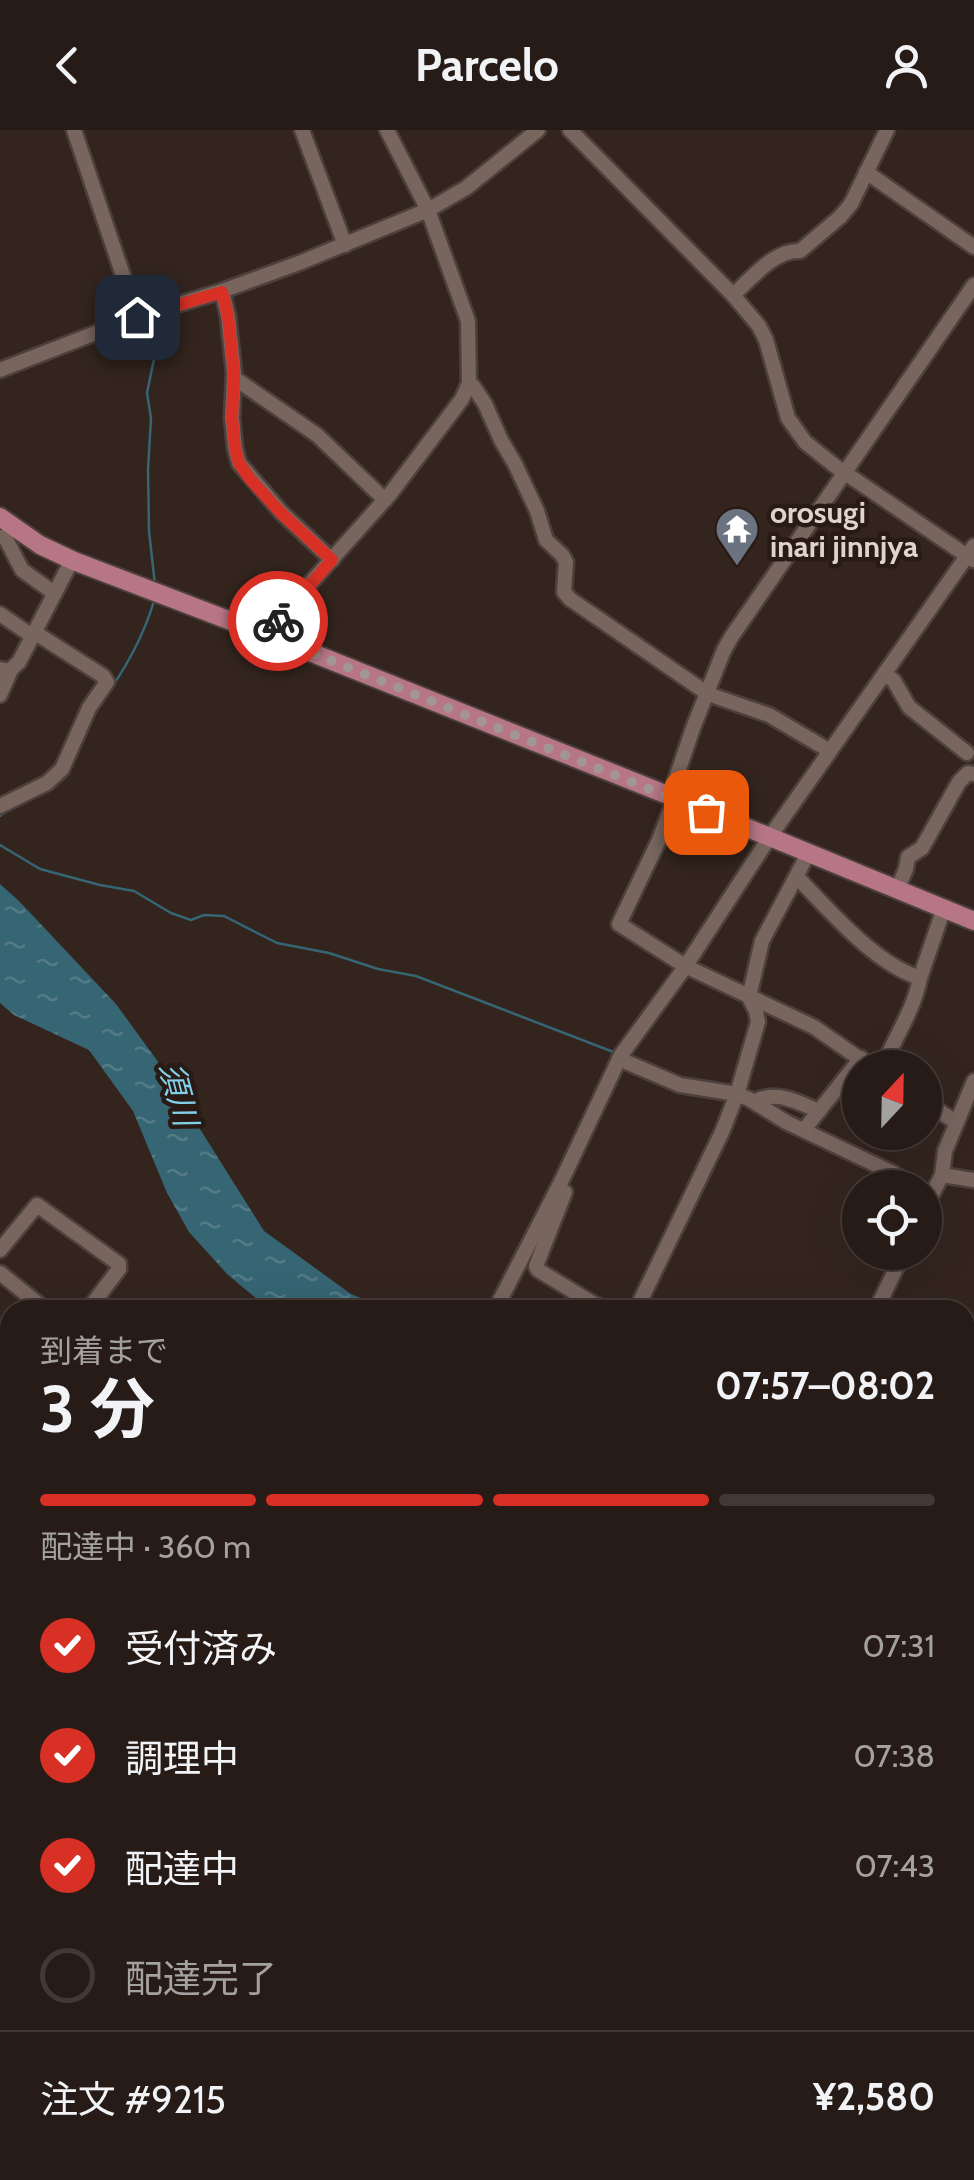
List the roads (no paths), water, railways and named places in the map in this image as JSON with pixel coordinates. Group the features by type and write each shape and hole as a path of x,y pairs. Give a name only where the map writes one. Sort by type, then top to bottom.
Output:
{"main road":[{"path":"0,517 72,560 673,797 974,921"}],"street":[{"path":"74,130 137,317"},
{"path":"302,130 344,245"},
{"path":"265,634 385,500 462,399 468,383 468,321 428,210 387,130"},
{"path":"0,370 137,317 222,292 428,210 466,188 538,130"},
{"path":"499,1300 619,1059 769,838 972,554 804,442 782,405 759,326 570,130"},
{"path":"733,295 774,259 790,250 800,250 840,217 855,197 887,130"},
{"path":"866,172 974,247"},
{"path":"848,1050 814,1027 685,966 619,924 659,840 692,728 724,650 974,285"},
{"path":"222,292 228,316 234,378 232,418 239,463 280,512 332,560"},
{"path":"234,378 317,435 385,500"},
{"path":"468,383 485,404 516,464 546,540 566,562 564,592 708,694 769,715 830,751"},
{"path":"2,536 22,570 54,593"},
{"path":"0,695 5,670 19,662 72,560"},
{"path":"0,614 103,676 106,682 62,769 48,783 2,800"},
{"path":"885,673 909,708 966,753"},
{"path":"897,890 908,857 922,848 959,782 968,773 974,774"},
{"path":"641,1300 737,1094 758,1022 749,997 762,941 808,854"},
{"path":"796,877 883,960 920,978"},
{"path":"890,1050 908,1018 944,908"},
{"path":"619,1059 680,1084 737,1094 886,1170"},
{"path":"974,1081 945,1151 942,1174 974,1180"},
{"path":"807,1126 842,1088"},
{"path":"760,1099 786,1098 819,1111"},
{"path":"942,1113 956,1122"},
{"path":"569,1164 571,1178 536,1266 587,1300"},
{"path":"0,1250 37,1205 119,1264 95,1300"},
{"path":"881,1300 895,1270"},
{"path":"0,1273 34,1300"}],"water":[{"path":"0,884 116,1004 156,1059 264,1231 351,1294 366,1300 258,1300 227,1274 189,1232 167,1193 133,1111 89,1050 14,1015 0,1003"}],"waterway":[{"path":"154,359 147,393 151,418 149,531 155,585"},
{"path":"100,704 132,655 154,601"},
{"path":"55,785 66,777 71,765"},
{"path":"0,816 8,810"},
{"path":"0,845 40,869 134,891 191,920 204,915 224,916 277,943 416,976 616,1053"}],"place":[{"name":"orosugi inari jinnjya","path":"737,567"}],"water label":[{"name":"須川","path":"179,1094"}]}
